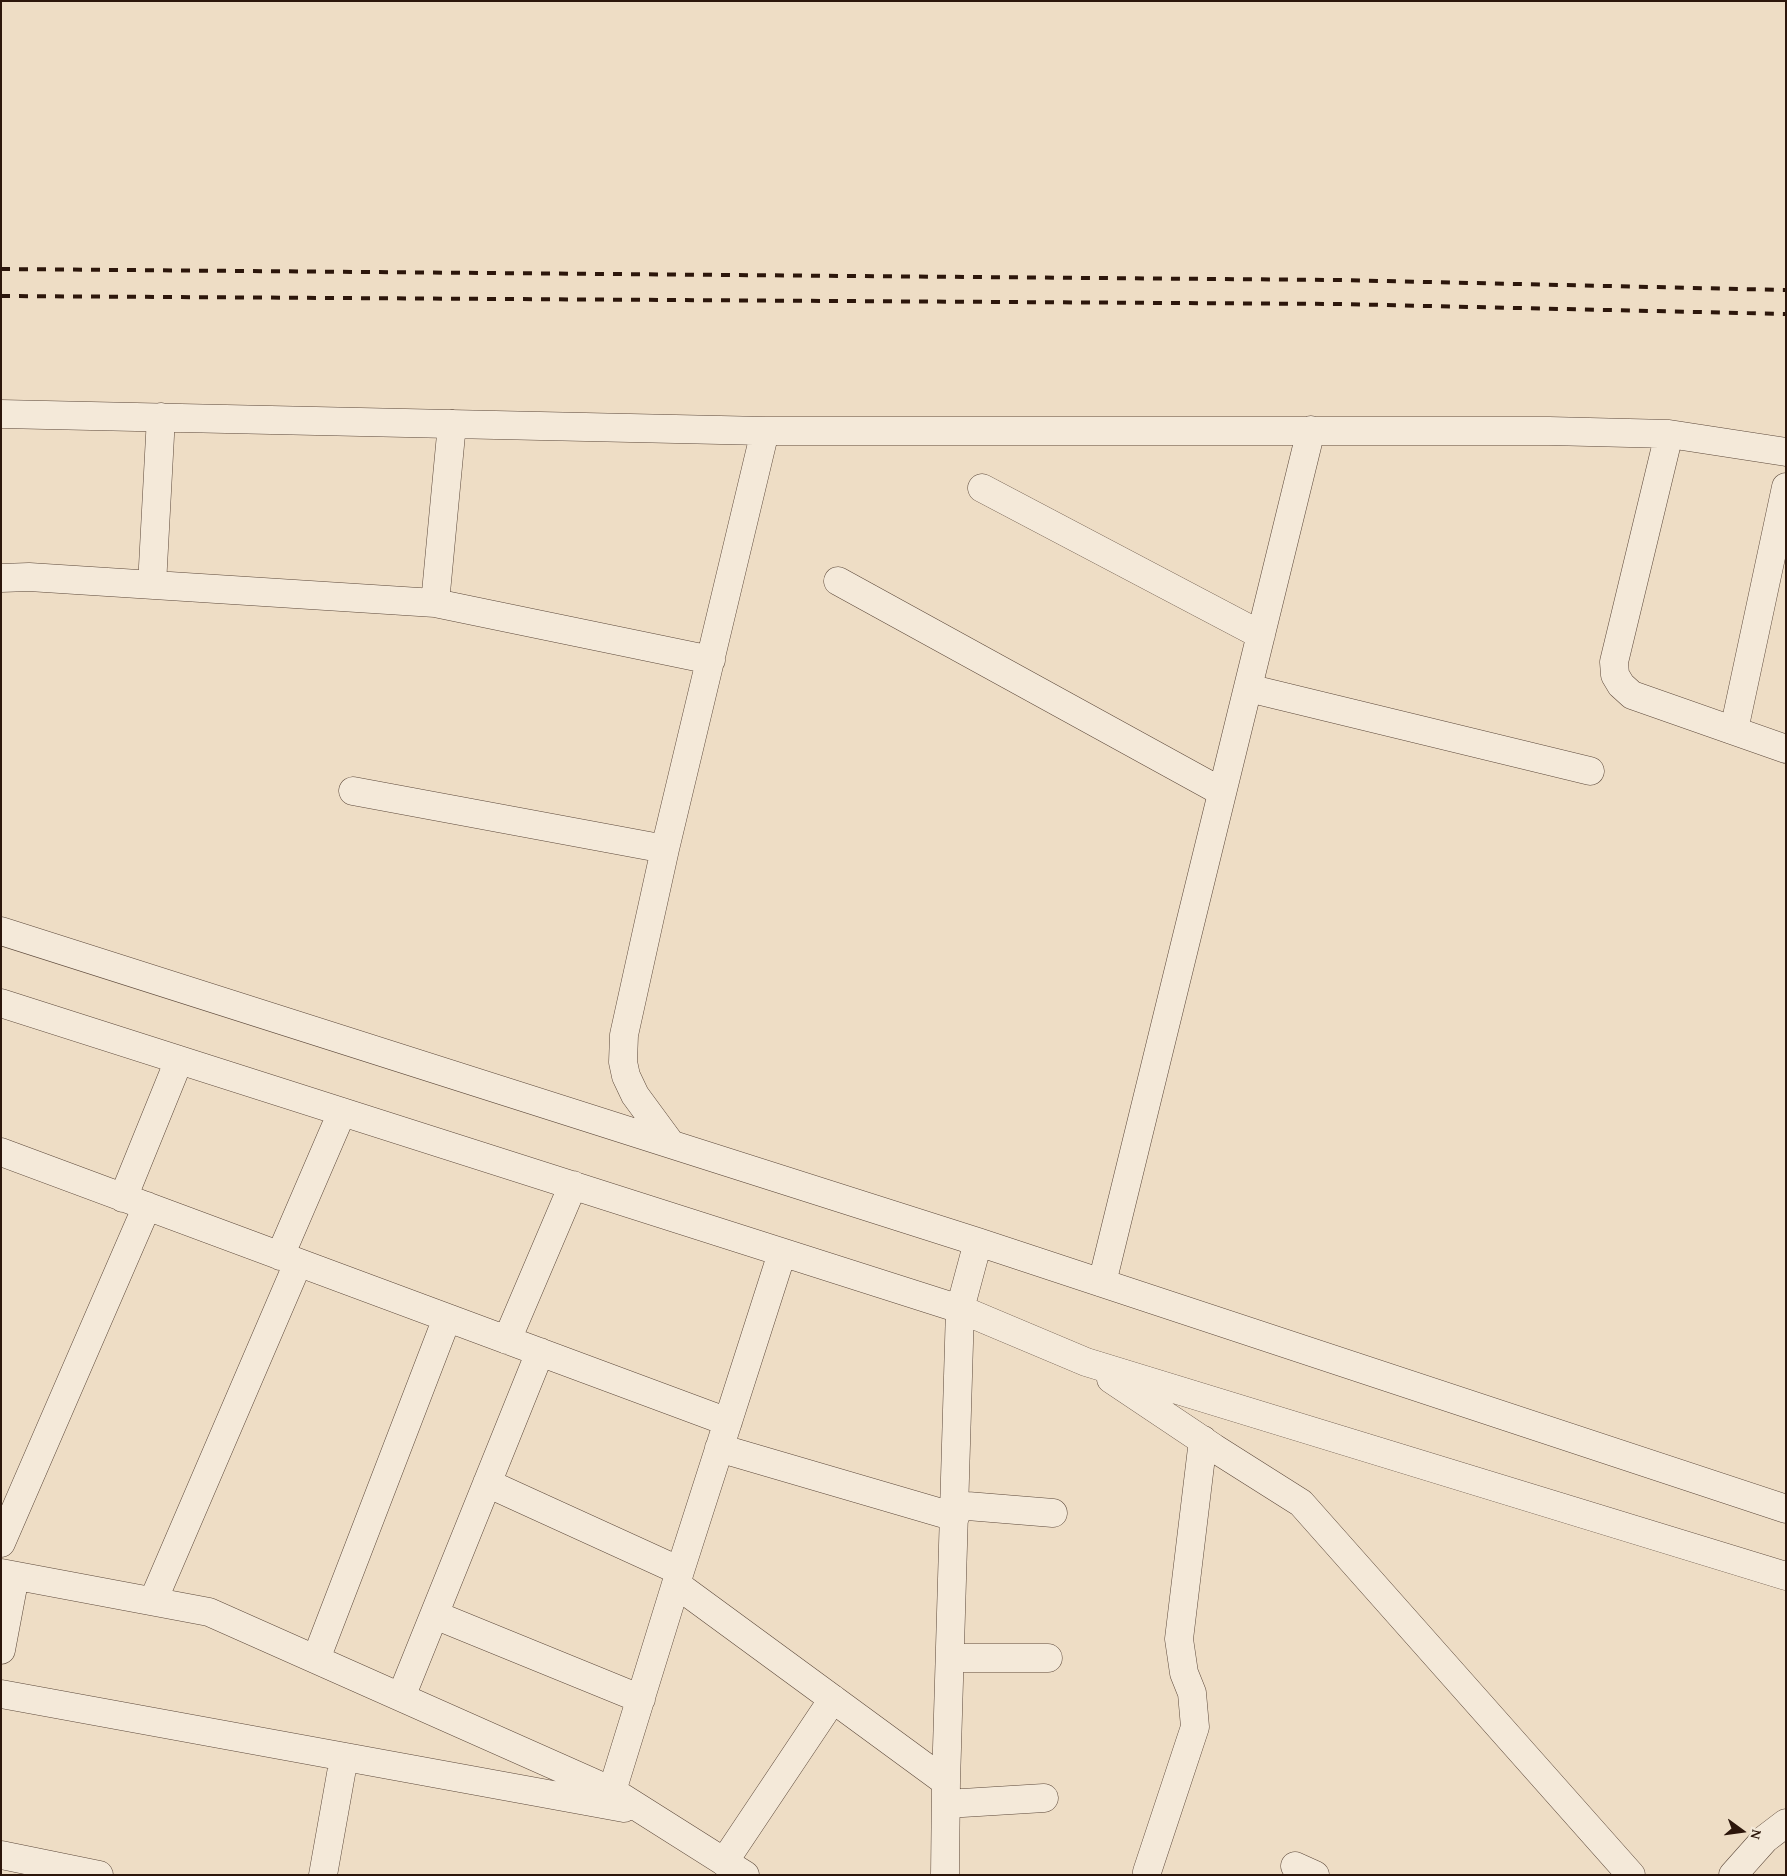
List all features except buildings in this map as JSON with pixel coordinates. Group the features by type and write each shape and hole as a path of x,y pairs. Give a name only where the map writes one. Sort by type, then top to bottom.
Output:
{"street":[{"path":"1,414 765,431 1549,431 1670,434 1786,452"},
{"path":"152,585 161,417"},
{"path":"435,603 452,424"},
{"path":"1102,1283 1311,430"},
{"path":"672,1144 635,1095 626,1076 623,1062 624,1036 665,849 765,431"},
{"path":"1670,434 1614,662 1615,675 1621,685 1632,694 1786,749"},
{"path":"1734,730 1786,486"},
{"path":"982,488 1261,635"},
{"path":"1,578 152,585 435,603 711,660"},
{"path":"838,581 1222,792"},
{"path":"1248,688 1590,771"},
{"path":"353,791 665,849"},
{"path":"1,931 978,1242 1786,1509"},
{"path":"1,1003 960,1309 1086,1362 1786,1576"},
{"path":"1,1543 135,1202 178,1060"},
{"path":"153,1601 289,1259 342,1112"},
{"path":"1,1152 728,1422"},
{"path":"507,1340 573,1186"},
{"path":"944,1875 960,1309 978,1242"},
{"path":"612,1791 782,1252"},
{"path":"316,1659 447,1318"},
{"path":"401,1697 540,1352"},
{"path":"1086,1362 1301,1503 1631,1875"},
{"path":"1146,1872 1195,1727 1192,1692 1184,1673 1179,1639 1203,1440"},
{"path":"719,1448 955,1511 1053,1513"},
{"path":"487,1483 678,1577 833,1699 946,1793 1044,1798"},
{"path":"1,1650 8,1575 209,1612 612,1791 734,1868 833,1699"},
{"path":"434,1615 640,1699"},
{"path":"951,1658 1048,1658"},
{"path":"1,1694 646,1812"},
{"path":"323,1875 344,1757"},
{"path":"1732,1875 1765,1840 1786,1823"},
{"path":"1,1855 99,1875"}],"railway":[{"path":"1,269 1337,280 1786,290"},
{"path":"1,296 1339,304 1786,314"}]}
